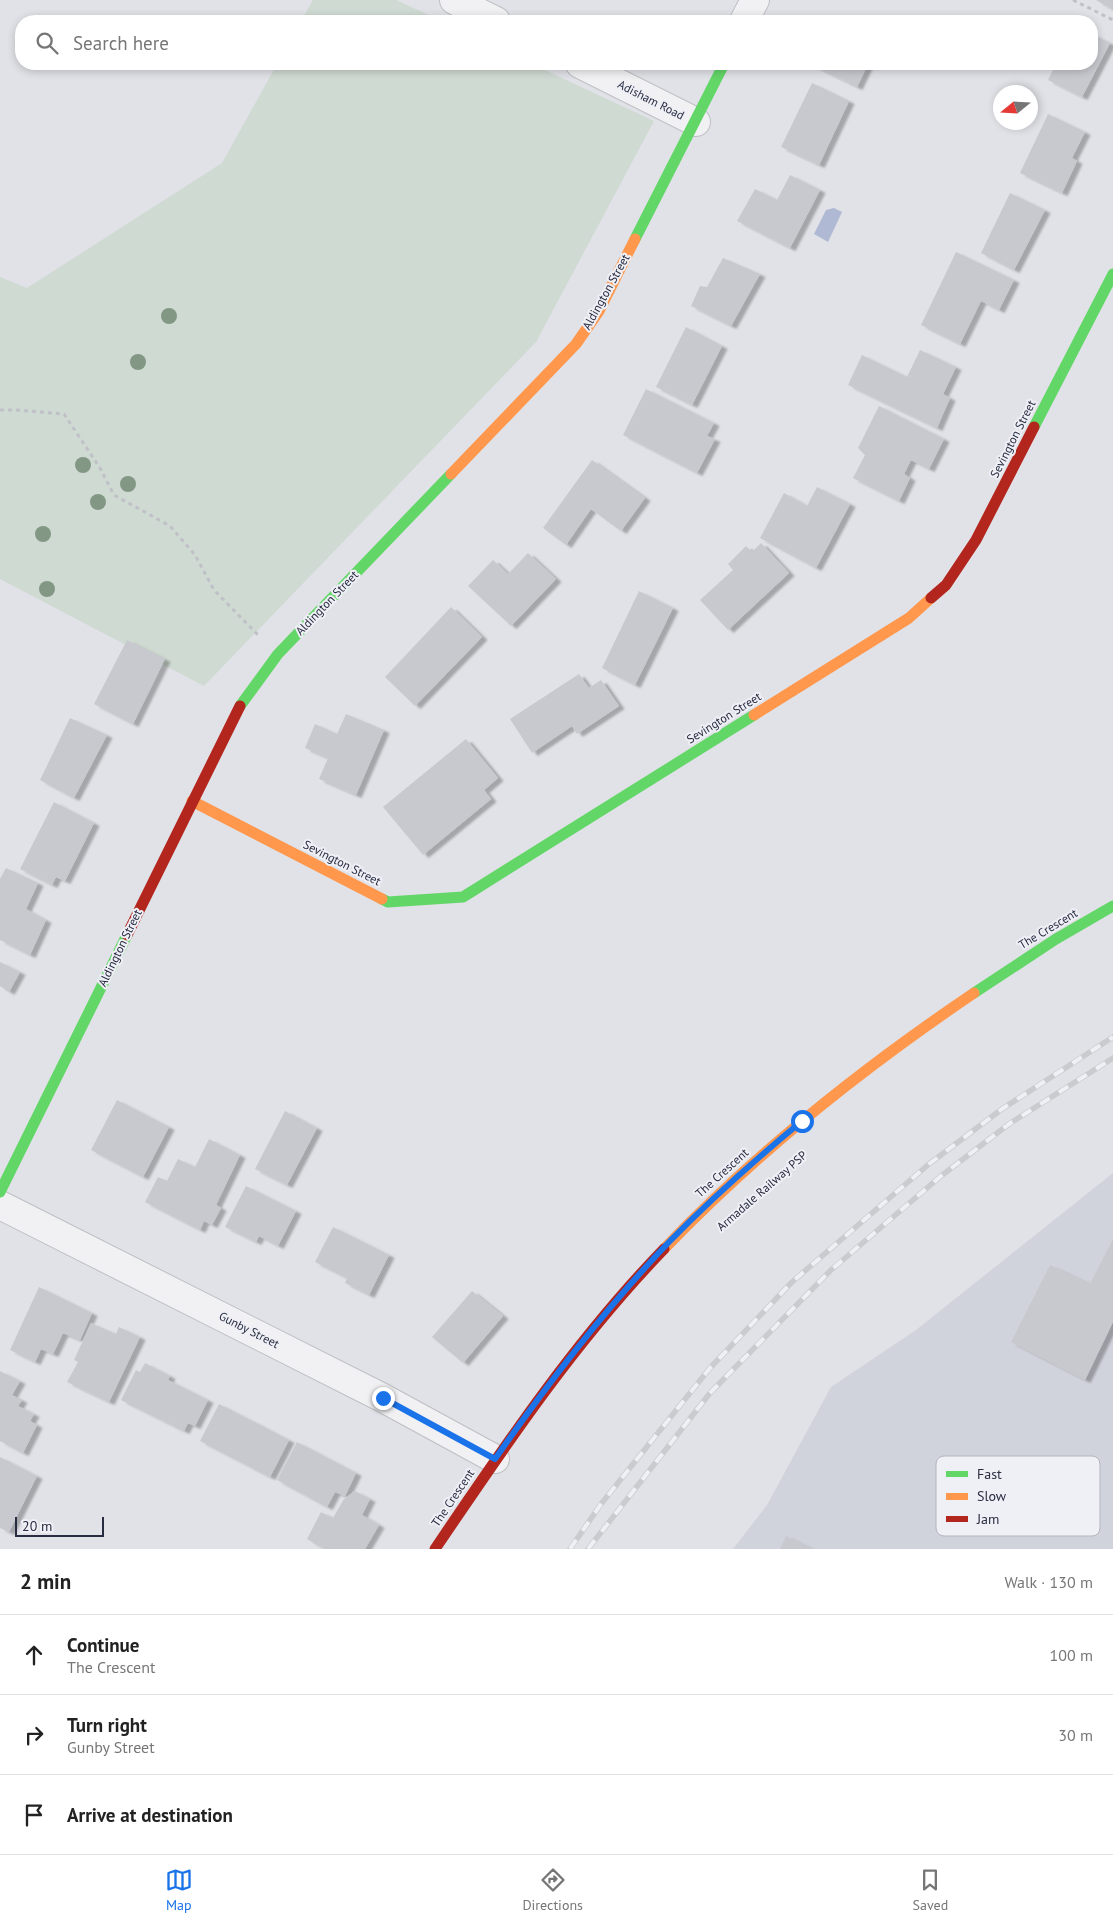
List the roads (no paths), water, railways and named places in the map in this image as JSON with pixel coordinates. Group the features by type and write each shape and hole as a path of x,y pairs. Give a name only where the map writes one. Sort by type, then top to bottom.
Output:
{"street":[{"path":"454,0 484,15"},
{"path":"747,15 755,0"},
{"name":"Adisham Road","path":"592,70 696,122"},
{"name":"Aldington Street","path":"0,1192 237,711 278,654 576,344 599,310 721,70"},
{"name":"Sevington Street","path":"192,801 388,902 463,897 909,618 946,585 976,540 1113,274"},
{"name":"The Crescent","path":"435,1549 523,1419 575,1350 632,1282 692,1219 775,1143 858,1076 948,1011 1021,962 1113,906"},
{"name":"Gunby Street","path":"0,1205 383,1398 495,1459"}],"water":[{"path":"834,208 842,212 828,242 814,234 826,210"}],"railway":[{"path":"570,1549 601,1504 710,1368 792,1282 929,1164 1002,1109 1113,1037"},
{"path":"588,1549 710,1393 831,1270 941,1176 1009,1124 1113,1058"}]}
